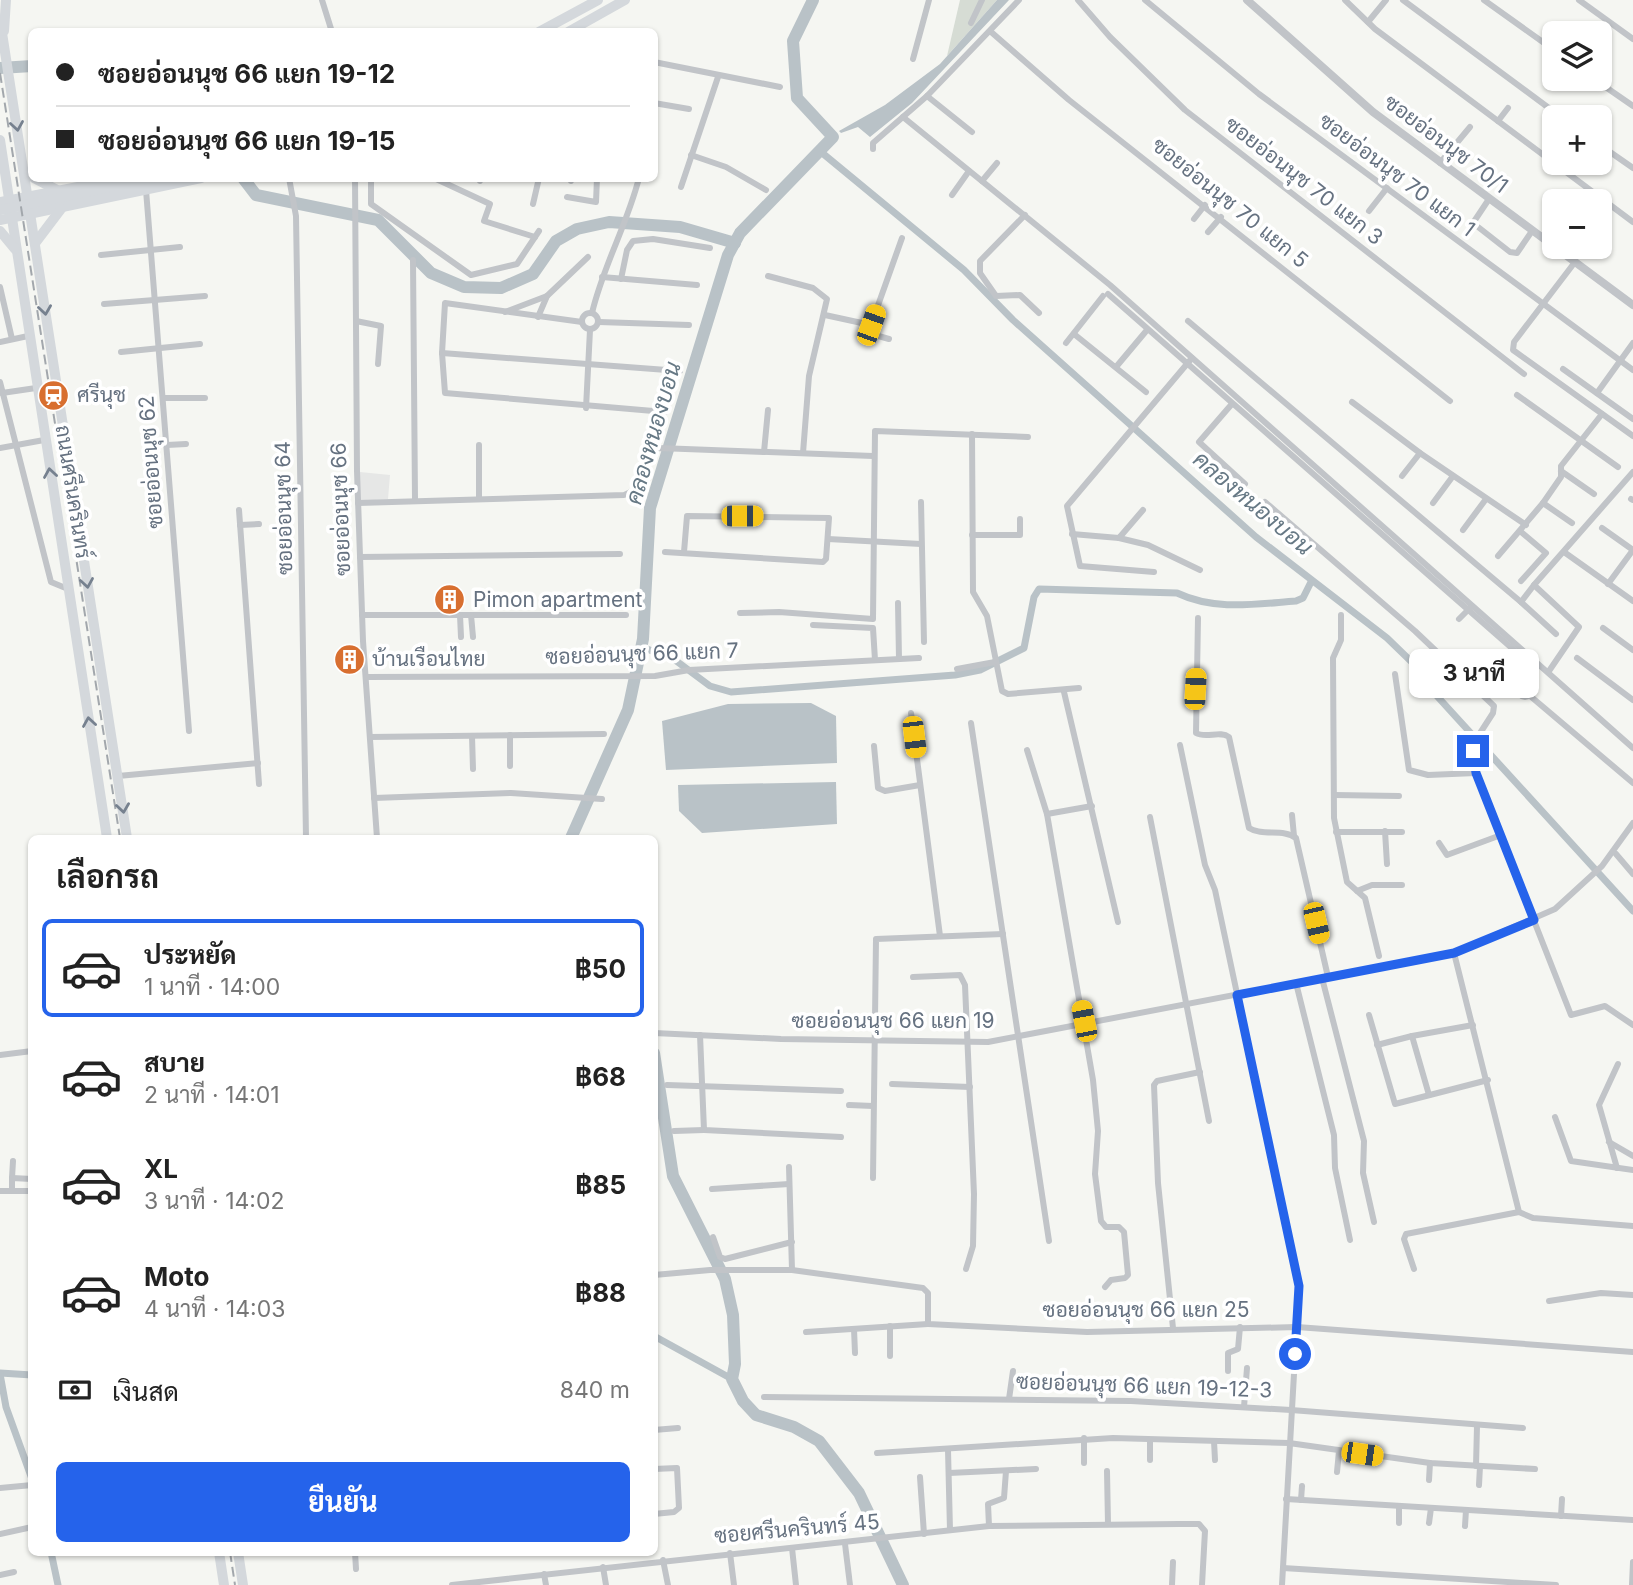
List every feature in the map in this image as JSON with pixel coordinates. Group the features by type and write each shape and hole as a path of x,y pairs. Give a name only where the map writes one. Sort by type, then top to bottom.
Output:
{"main road":[{"path":"3,37 6,0"},
{"path":"547,28 598,0"},
{"path":"585,27 625,0"},
{"name":"ถนนศรีนครินทร์","path":"0,20 10,84 28,165"},
{"name":"ถนนศรีนครินทร์","path":"0,140 5,170 4,202 12,218 107,835"},
{"path":"0,193 5,170"},
{"name":"ถนนศรีนครินทร์","path":"30,182 36,242 127,835"},
{"path":"44,182 60,191"},
{"path":"4,202 105,182"},
{"path":"0,210 143,182"},
{"path":"0,220 183,182"},
{"path":"86,186 81,196 90,202"},
{"path":"36,242 55,214 65,207"},
{"path":"0,231 16,249"},
{"path":"220,1556 224,1585"},
{"path":"239,1556 243,1585"}],"street":[{"path":"322,0 331,28"},
{"path":"913,59 929,0"},
{"path":"971,23 982,0"},
{"path":"873,149 873,143 927,96 1019,0"},
{"name":"ซอยอ่อนนุช 70 แยก 3","path":"1078,0 1110,37 1185,110 1524,374"},
{"name":"ซอยอ่อนนุช 70 แยก 1","path":"1145,0 1259,94 1633,370"},
{"name":"ซอยอ่อนนุช 70/1","path":"1247,0 1373,112 1633,305"},
{"path":"1345,0 1368,22 1633,222"},
{"path":"1368,22 1387,0"},
{"path":"1403,0 1545,105"},
{"path":"1484,0 1542,41"},
{"path":"1579,0 1633,39"},
{"name":"ซอยอ่อนนุช 70 แยก 5","path":"990,31 1069,100 1450,401"},
{"path":"658,63 718,77 780,87"},
{"path":"681,187 718,77"},
{"path":"1611,91 1633,106"},
{"path":"927,96 972,132"},
{"path":"658,104 689,109"},
{"path":"1499,121 1507,108"},
{"path":"903,117 1025,215 1192,358 1474,604 1633,748"},
{"path":"1440,163 1470,127"},
{"path":"1612,154 1633,169"},
{"path":"691,155 726,167 766,190"},
{"path":"982,181 997,163"},
{"path":"952,195 970,172"},
{"name":"ซอยอ่อนนุช 64","path":"290,182 296,216 306,835"},
{"name":"ซอยอ่อนนุช 66","path":"355,182 358,503 362,615 377,835"},
{"path":"371,182 371,204 471,275 517,264 537,234 484,221 490,204 442,182"},
{"path":"533,204 538,182"},
{"path":"566,197 596,202 597,182"},
{"path":"592,313 602,277 630,213 638,182"},
{"path":"1369,211 1387,188"},
{"name":"ซอยอ่อนนุช 62","path":"146,190 188,731"},
{"path":"1489,199 1473,223 1511,253 1517,253 1532,231"},
{"path":"1194,219 1205,205"},
{"path":"1025,215 980,261 980,273 996,296 1001,298 1016,293 1039,313"},
{"path":"1208,232 1221,218"},
{"path":"867,327 871,325 902,238"},
{"path":"621,279 627,250 633,241 653,239 710,248"},
{"path":"101,255 180,247"},
{"path":"503,313 547,296 589,257"},
{"path":"414,260 415,500"},
{"path":"1574,262 1513,343 1514,351 1633,436"},
{"path":"768,276 813,288 826,296 828,303 809,376 803,453"},
{"path":"602,277 697,285"},
{"path":"0,287 12,339"},
{"path":"1066,343 1105,295 1530,666 1524,683 1530,687 1529,695 1633,783"},
{"path":"104,304 205,296"},
{"path":"538,317 547,296"},
{"path":"590,330 582,322 445,303 442,353 444,388 450,395 586,408 665,412"},
{"path":"582,322 584,315 592,313"},
{"path":"592,313 599,322"},
{"path":"825,315 867,327 875,335 889,339"},
{"path":"356,321 381,326 378,365"},
{"path":"1188,321 1556,634"},
{"path":"586,408 590,330 599,322 689,325"},
{"path":"1116,368 1147,330"},
{"path":"1074,334 1146,392"},
{"path":"0,342 28,336"},
{"path":"1597,393 1633,343"},
{"path":"121,352 200,344"},
{"path":"442,353 680,371"},
{"path":"1154,572 1083,568 1076,559 1068,503 1192,358"},
{"path":"1563,369 1633,418"},
{"path":"0,382 51,582 68,589"},
{"path":"1,393 36,387"},
{"path":"1517,395 1618,467"},
{"path":"163,398 205,398"},
{"path":"1352,401 1420,453 1526,525"},
{"path":"1231,405 1199,442 1245,484"},
{"path":"764,452 768,410"},
{"path":"1498,556 1543,503 1562,477 1561,471 1602,414"},
{"path":"740,613 779,612 873,619 875,431 1028,437"},
{"path":"972,434 974,596 987,616 1002,691 1064,692 1079,688"},
{"path":"0,448 44,440"},
{"path":"167,445 186,444"},
{"path":"478,445 479,498"},
{"path":"358,503 624,495 638,486 653,451 659,447 873,456"},
{"path":"1402,476 1420,453"},
{"path":"1561,471 1594,494"},
{"path":"1521,602 1633,472"},
{"path":"1433,503 1453,476"},
{"path":"1463,530 1486,499"},
{"path":"921,502 924,642"},
{"path":"1265,502 1415,631 1491,703 1493,713 1473,744 1476,773 1572,1015 1605,1006 1633,1025"},
{"path":"1543,503 1572,523"},
{"path":"239,510 259,784"},
{"path":"1119,538 1143,510"},
{"path":"666,552 823,562 826,559 829,519 824,516 687,516 684,552"},
{"path":"972,535 1020,535 1020,519"},
{"path":"240,525 259,524"},
{"path":"1602,528 1633,550 1608,584"},
{"path":"1520,531 1546,553 1521,581"},
{"path":"1072,534 1119,538 1148,545 1200,570"},
{"path":"828,539 921,544"},
{"path":"1564,552 1633,601"},
{"path":"360,557 620,554"},
{"path":"1534,586 1579,627 1549,671"},
{"path":"898,603 899,659"},
{"path":"1459,619 1474,604"},
{"path":"362,615 626,615"},
{"path":"460,615 461,637"},
{"path":"471,615 473,637"},
{"path":"1340,615 1342,640 1333,658 1336,832 1347,882 1365,898 1380,961"},
{"path":"1198,618 1196,733 1204,736 1223,734 1228,737 1249,828 1258,832 1294,836"},
{"path":"813,625 873,628 875,660"},
{"path":"1603,628 1633,650"},
{"path":"1577,657 1633,700"},
{"name":"ซอยอ่อนนุช 66 แยก 7","path":"366,677 647,675 919,658"},
{"path":"957,669 995,662"},
{"path":"1395,674 1409,770 1428,775 1476,773"},
{"path":"1064,692 1093,806 1118,922"},
{"path":"911,713 940,936"},
{"path":"971,723 1049,1241"},
{"path":"370,737 604,734"},
{"path":"510,735 510,766"},
{"path":"472,736 473,769"},
{"path":"1180,745 1198,836 1215,890 1297,1274 1299,1296 1282,1585"},
{"path":"874,746 878,788 885,790 920,785"},
{"path":"1027,750 1048,814 1084,1021 1098,1131 1096,1174 1101,1221 1106,1227 1122,1229 1128,1275 1111,1280 1105,1287"},
{"path":"118,776 258,763"},
{"path":"374,798 511,793 598,799"},
{"path":"1334,795 1399,796"},
{"path":"1048,814 1093,806"},
{"path":"1292,815 1294,836 1325,977 1364,1140 1363,1173 1374,1222"},
{"path":"1150,817 1209,1121"},
{"name":"ซอยอ่อนนุช 66 แยก 19","path":"658,1033 873,1041 988,1042 1084,1021 1296,983 1380,961 1454,953 1555,909 1602,866 1633,823"},
{"path":"1385,831 1387,863"},
{"path":"1336,832 1402,832"},
{"path":"1439,843 1447,855 1501,835"},
{"path":"1616,854 1631,868"},
{"path":"1357,891 1373,885 1402,885"},
{"path":"873,1178 876,939 1003,934"},
{"path":"1454,953 1519,1212"},
{"path":"913,977 954,975 963,978 969,1042 974,1225 973,1246 966,1269"},
{"path":"1296,983 1334,1135 1335,1168 1350,1241"},
{"path":"1369,1015 1395,1104 1488,1080"},
{"path":"1377,1045 1474,1025"},
{"path":"700,1035 704,1130"},
{"path":"1412,1036 1429,1095"},
{"path":"0,1055 28,1052"},
{"path":"1617,1168 1599,1105 1618,1064"},
{"path":"1173,1328 1158,1183 1154,1085 1157,1081 1200,1072"},
{"path":"892,1084 970,1087"},
{"path":"667,1085 841,1091"},
{"path":"849,1105 873,1106"},
{"path":"1555,1116 1571,1161 1633,1170"},
{"path":"674,1131 841,1137"},
{"path":"1609,1142 1633,1156"},
{"path":"12,1191 13,1161"},
{"path":"789,1167 792,1270"},
{"path":"12,1178 28,1179"},
{"path":"712,1189 789,1184"},
{"path":"0,1191 28,1191"},
{"path":"1414,1269 1404,1239 1406,1234 1519,1212 1533,1218 1633,1226"},
{"path":"713,1237 720,1257 725,1259 792,1242"},
{"path":"658,1275 710,1270 792,1270 926,1289 928,1324"},
{"path":"1549,1301 1601,1293 1633,1295"},
{"name":"ซอยอ่อนนุช 66 แยก 25","path":"806,1332 928,1324 1087,1332 1297,1327 1633,1352"},
{"path":"890,1326 890,1356"},
{"path":"1228,1371 1228,1353 1238,1349 1240,1327"},
{"path":"854,1329 855,1353"},
{"path":"1244,1407 1247,1368"},
{"path":"1009,1399 1013,1371"},
{"name":"ซอยอ่อนนุช 66 แยก 19-12-3","path":"764,1397 1009,1399 1244,1407 1523,1428"},
{"path":"1477,1426 1479,1485"},
{"path":"658,1430 678,1428"},
{"path":"877,1453 948,1450 1084,1438 1214,1441 1289,1443 1430,1463 1535,1469"},
{"path":"1084,1438 1084,1463"},
{"path":"1150,1440 1150,1460"},
{"path":"1214,1441 1214,1460"},
{"path":"948,1450 950,1530"},
{"path":"1337,1472 1339,1451"},
{"path":"1429,1480 1430,1463"},
{"path":"658,1468 677,1468 678,1508 658,1513"},
{"path":"949,1473 1036,1469"},
{"path":"989,1527 988,1504 1004,1498 1006,1471"},
{"path":"1107,1471 1108,1524"},
{"path":"920,1477 924,1534"},
{"path":"0,1488 28,1485"},
{"path":"1301,1500 1302,1486"},
{"path":"1286,1499 1633,1520"},
{"path":"1561,1516 1562,1499"},
{"path":"1399,1506 1399,1523"},
{"path":"1429,1523 1431,1508"},
{"path":"1465,1526 1466,1510"},
{"name":"ซอยศรีนครินทร์ 45","path":"453,1585 663,1560 845,1544 950,1530 1108,1524 1199,1524 1205,1531 1202,1585"},
{"path":"0,1534 28,1528"},
{"path":"845,1544 850,1585"},
{"path":"792,1548 796,1585"},
{"path":"730,1553 734,1585"},
{"path":"355,1556 356,1569"},
{"path":"663,1560 668,1585"},
{"path":"1172,1585 1173,1562"},
{"path":"1632,1585 1633,1562"},
{"path":"603,1567 607,1585"},
{"path":"1283,1568 1556,1585"},
{"path":"0,1575 14,1572"},
{"path":"544,1574 546,1585"}],"shaded area":[{"path":"960,0 997,0 947,56"},
{"path":"997,0 1009,0 912,103 870,137 858,127 841,133 839,131 885,105 940,64"},
{"path":"360,472 390,475 388,499 360,501"},
{"path":"811,703 836,716 837,763 666,770 662,721 728,704"},
{"path":"836,782 837,824 702,833 679,811 678,785"}],"waterway":[{"name":"คลองหนองบอน","path":"572,835 628,710 643,639 650,508 728,255 740,233 833,137 797,98 793,41 813,0"},
{"path":"0,68 28,66"},
{"name":"คลองหนองบอน","path":"821,152 964,270 1013,320 1256,537 1387,638 1420,670 1436,695 1633,911"},
{"path":"246,182 256,195 378,220 431,273 464,287 501,288 533,274 556,241 577,229 609,222 680,227 735,243"},
{"path":"642,647 675,660 710,686 731,692 955,675 980,670 1024,648 1034,597 1039,589 1177,593 1206,602 1250,605 1296,601 1303,598 1311,582"},
{"name":"คลองหนองบอน","path":"658,1079 673,1176 725,1279 733,1315 735,1364 732,1379 743,1401 756,1415 794,1427 819,1441 859,1493 903,1585"},
{"path":"658,1338 732,1379"},
{"path":"0,1373 28,1375"},
{"path":"0,1374 6,1407 28,1468"},
{"path":"52,1556 58,1585"}],"railway":[{"path":"0,73 120,835"},
{"path":"231,1556 235,1585"}],"place":[{"name":"ศรีนุช","path":"54,395"},
{"name":"Pimon apartment","path":"450,600"},
{"name":"บ้านเรือนไทย","path":"349,659"}],"route":[{"path":"1295,1354 1299,1286 1237,995 1454,953 1534,920 1476,773 1473,751"}]}
